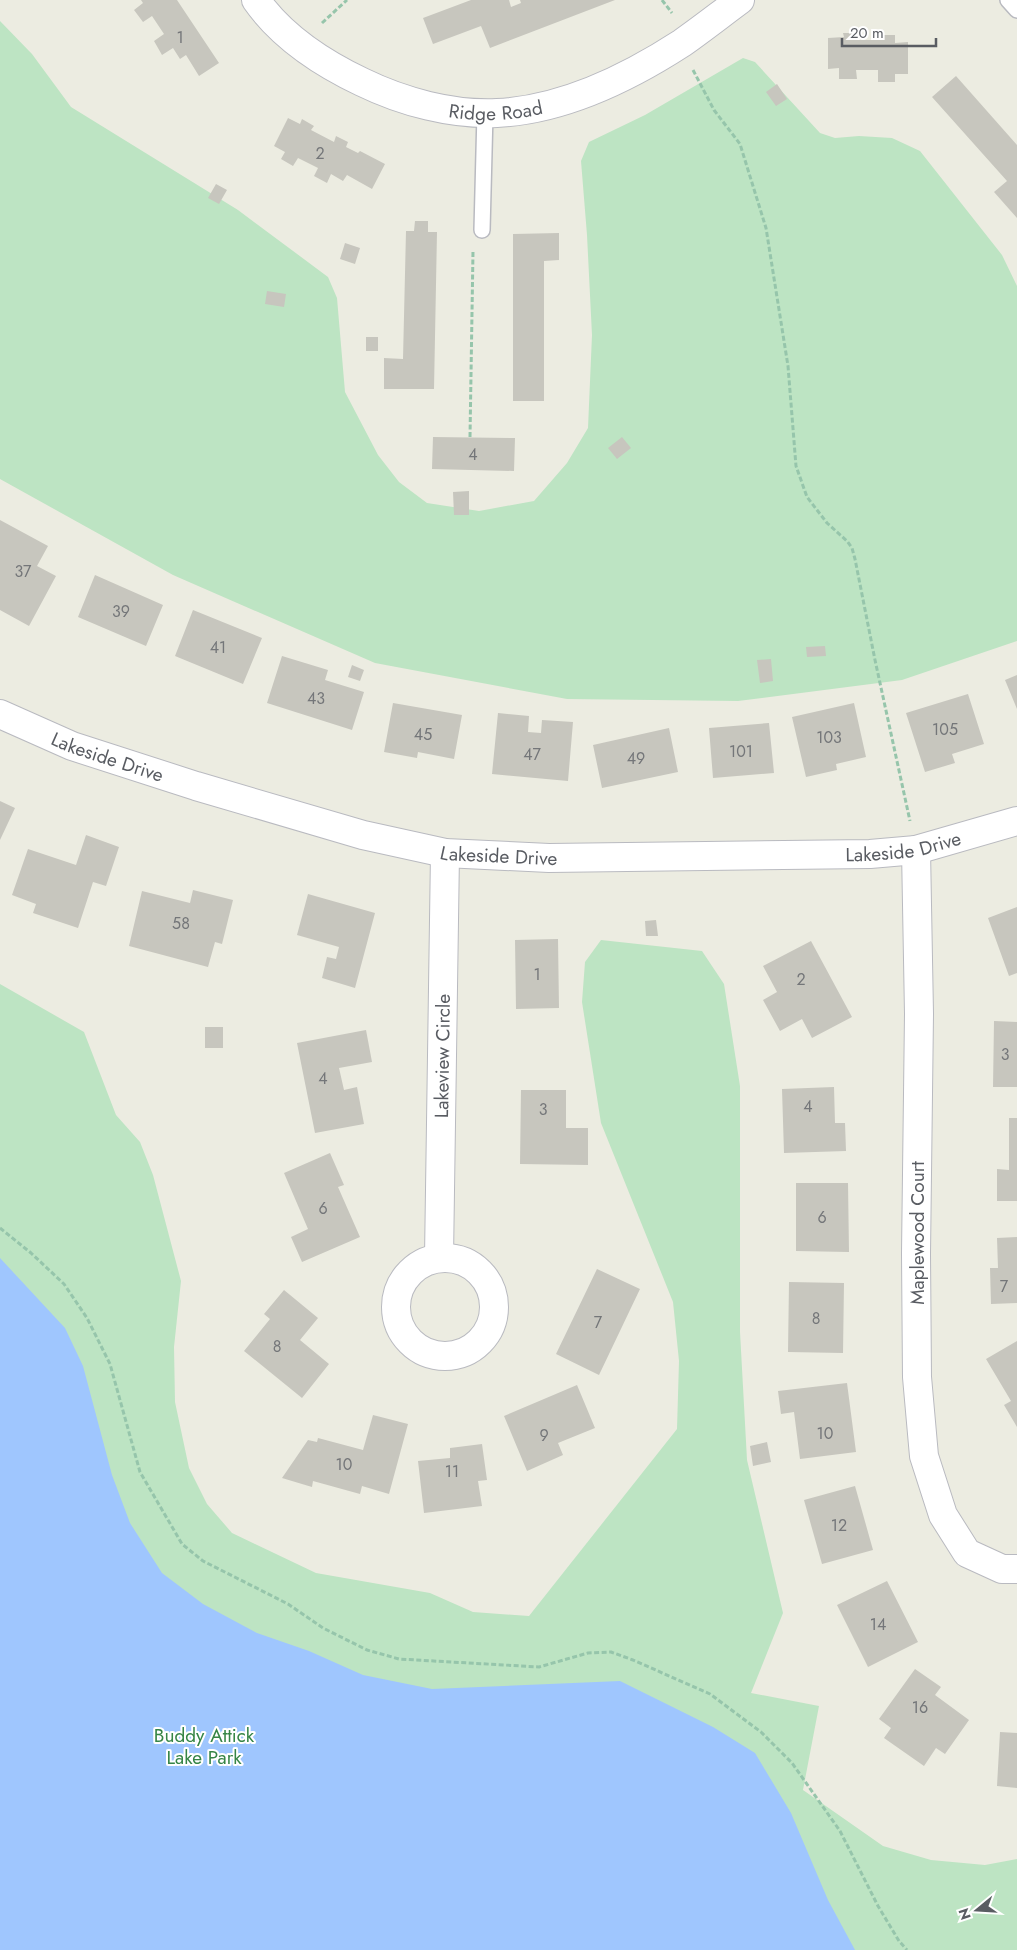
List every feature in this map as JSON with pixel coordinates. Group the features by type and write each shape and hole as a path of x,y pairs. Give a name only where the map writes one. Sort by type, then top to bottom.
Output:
{"street":[{"name":"Ridge Road","path":"256,0 276,24 300,44 324,62 369,86 422,104 485,113 524,110 557,104 610,83 682,43 740,0"},
{"name":"Lakeside Drive","path":"0,714 72,746 188,783 363,835 445,853 558,858 870,854 922,848 1017,821"},
{"name":"Maplewood Court","path":"922,848 916,1254 917,1377 924,1456 943,1515 967,1553 1002,1570 1017,1569"},
{"name":"Lakeview Circle","path":"439,1258 445,853"}],"lane":[{"path":"1008,0 1017,10"},
{"path":"482,230 485,113"}],"path":[{"path":"662,0 672,14"},
{"path":"692,70 714,110 740,144 766,228 788,366 796,466 807,497 827,523 852,548 912,829 922,848"},
{"path":"470,437 473,230 482,230"},
{"path":"0,1228 31,1253 64,1284 87,1318 110,1364 140,1472 182,1544 196,1556 288,1604 322,1628 367,1650 399,1659 539,1667 588,1652 611,1652 710,1694 761,1732 792,1763 840,1831 878,1906 898,1941 907,1950"}],"green space":[{"path":"0,21 32,54 71,107 238,210 328,277 337,298 345,392 378,455 399,482 427,503 479,511 534,501 567,463 588,428 592,335 581,161 589,142 645,115 743,58 755,62 820,133 835,138 859,136 892,138 920,151 1002,255 1017,286 1017,641 902,680 738,701 567,699 375,663 173,575 0,479"},
{"name":"Buddy Attick Lake Park","path":"601,940 702,951 724,984 740,1086 740,1332 747,1460 783,1613 751,1693 819,1706 803,1790 883,1846 931,1860 985,1865 1017,1859 1017,1950 0,1950 0,984 84,1032 116,1115 140,1142 153,1175 181,1281 174,1347 175,1402 189,1468 207,1504 232,1533 316,1573 430,1593 473,1612 529,1616 677,1429 679,1361 673,1302 601,1123 582,1002 585,962"}],"water":[{"name":"Buddy Attick Lake Park","path":"0,1258 65,1328 83,1366 112,1475 130,1523 162,1573 203,1604 257,1633 309,1651 363,1675 432,1689 620,1681 713,1727 755,1753 791,1813 828,1900 855,1950 0,1950"}],"building":[{"path":"141,0 177,0 219,63 199,76 186,55 180,59 173,48 162,55 154,41 164,34 152,16 143,22 134,10 143,3"},
{"path":"471,0 509,0 511,7 521,3 520,0 615,0 490,48 481,26 433,44 423,18"},
{"path":"843,33 856,33 857,40 882,40 882,35 895,35 895,43 908,42 908,74 895,74 895,82 878,82 878,70 856,70 857,79 839,79 839,68 828,69 828,38 844,37"},
{"path":"956,76 1017,145 1017,218 994,192 1007,181 932,97"},
{"path":"777,84 787,99 776,106 766,92"},
{"path":"288,118 300,124 302,119 314,126 311,130 334,142 336,136 348,142 346,147 358,153 360,151 385,164 372,189 347,175 343,181 331,174 327,183 314,176 318,168 298,158 293,166 281,159 285,152 274,146"},
{"path":"216,184 227,190 219,204 208,198"},
{"path":"415,221 428,221 428,232 437,232 434,389 384,389 384,358 403,359 406,231 414,231"},
{"path":"559,233 559,260 544,261 544,401 513,401 513,234"},
{"path":"345,243 360,248 355,264 340,259"},
{"path":"267,291 286,294 284,307 265,304"},
{"path":"366,337 378,337 378,351 366,351"},
{"path":"433,437 515,438 514,471 432,469"},
{"path":"622,437 631,448 617,459 608,448"},
{"path":"469,491 469,515 454,515 453,492"},
{"path":"0,520 48,546 37,566 56,576 29,626 0,610"},
{"path":"95,575 163,605 146,646 78,617"},
{"path":"193,610 262,638 243,684 175,656"},
{"path":"825,646 826,656 807,657 806,647"},
{"path":"282,656 328,670 325,680 364,692 352,730 267,703"},
{"path":"771,659 773,681 760,683 757,660"},
{"path":"352,665 364,670 360,681 348,677"},
{"path":"1017,675 1017,709 1005,680"},
{"path":"968,694 984,744 952,754 955,763 925,772 906,713"},
{"path":"393,703 462,715 454,759 418,752 417,758 384,752"},
{"path":"854,703 866,757 836,764 837,770 806,777 792,717"},
{"path":"498,713 529,716 528,732 541,733 542,720 573,722 568,781 492,774"},
{"path":"769,723 774,773 713,778 709,728"},
{"path":"669,728 678,772 602,788 593,745"},
{"path":"0,801 15,808 0,840"},
{"path":"86,835 119,847 106,886 93,882 78,928 33,913 36,904 12,895 28,849 76,865"},
{"path":"193,890 233,900 222,944 215,942 208,967 129,946 142,891 190,903"},
{"path":"308,894 375,913 355,988 322,978 327,957 336,959 339,947 297,935"},
{"path":"1017,907 1017,973 1009,976 988,918"},
{"path":"656,920 658,936 646,936 645,921"},
{"path":"558,939 559,1008 516,1009 515,940"},
{"path":"811,941 852,1017 812,1038 802,1019 780,1031 763,1000 777,992 763,966"},
{"path":"994,1021 1017,1022 1017,1087 993,1087"},
{"path":"205,1027 223,1027 223,1048 205,1048"},
{"path":"366,1030 372,1062 339,1068 344,1090 357,1087 364,1124 315,1133 297,1043"},
{"path":"834,1087 835,1123 845,1123 846,1151 784,1153 782,1089"},
{"path":"521,1090 566,1090 566,1128 588,1128 588,1165 520,1164"},
{"path":"1009,1118 1017,1118 1017,1201 997,1201 997,1169 1009,1170"},
{"path":"330,1153 344,1185 338,1187 360,1237 302,1262 291,1237 308,1229 284,1173"},
{"path":"796,1183 848,1183 849,1252 796,1251"},
{"path":"1017,1237 1017,1303 991,1304 990,1268 998,1268 997,1238"},
{"path":"597,1269 640,1289 599,1375 556,1354"},
{"path":"789,1282 844,1283 843,1353 788,1352"},
{"path":"284,1290 318,1318 300,1340 329,1364 302,1398 244,1351 270,1319 264,1314"},
{"path":"1017,1341 1017,1427 1004,1405 1011,1401 986,1359"},
{"path":"847,1383 856,1452 800,1459 794,1412 781,1414 778,1391"},
{"path":"577,1385 595,1428 558,1443 563,1455 527,1471 504,1416"},
{"path":"373,1415 408,1424 389,1494 362,1486 360,1494 313,1481 312,1487 282,1478 308,1440 317,1442 318,1438 363,1450"},
{"path":"767,1442 771,1462 753,1466 750,1446"},
{"path":"482,1444 487,1480 478,1481 482,1506 424,1513 418,1461 450,1458 450,1448"},
{"path":"855,1486 873,1550 822,1564 804,1500"},
{"path":"887,1581 918,1642 868,1667 837,1605"},
{"path":"915,1669 941,1687 935,1695 969,1720 945,1754 936,1748 924,1766 884,1738 891,1728 879,1719"},
{"path":"1000,1732 1017,1733 1017,1788 997,1786"}]}
